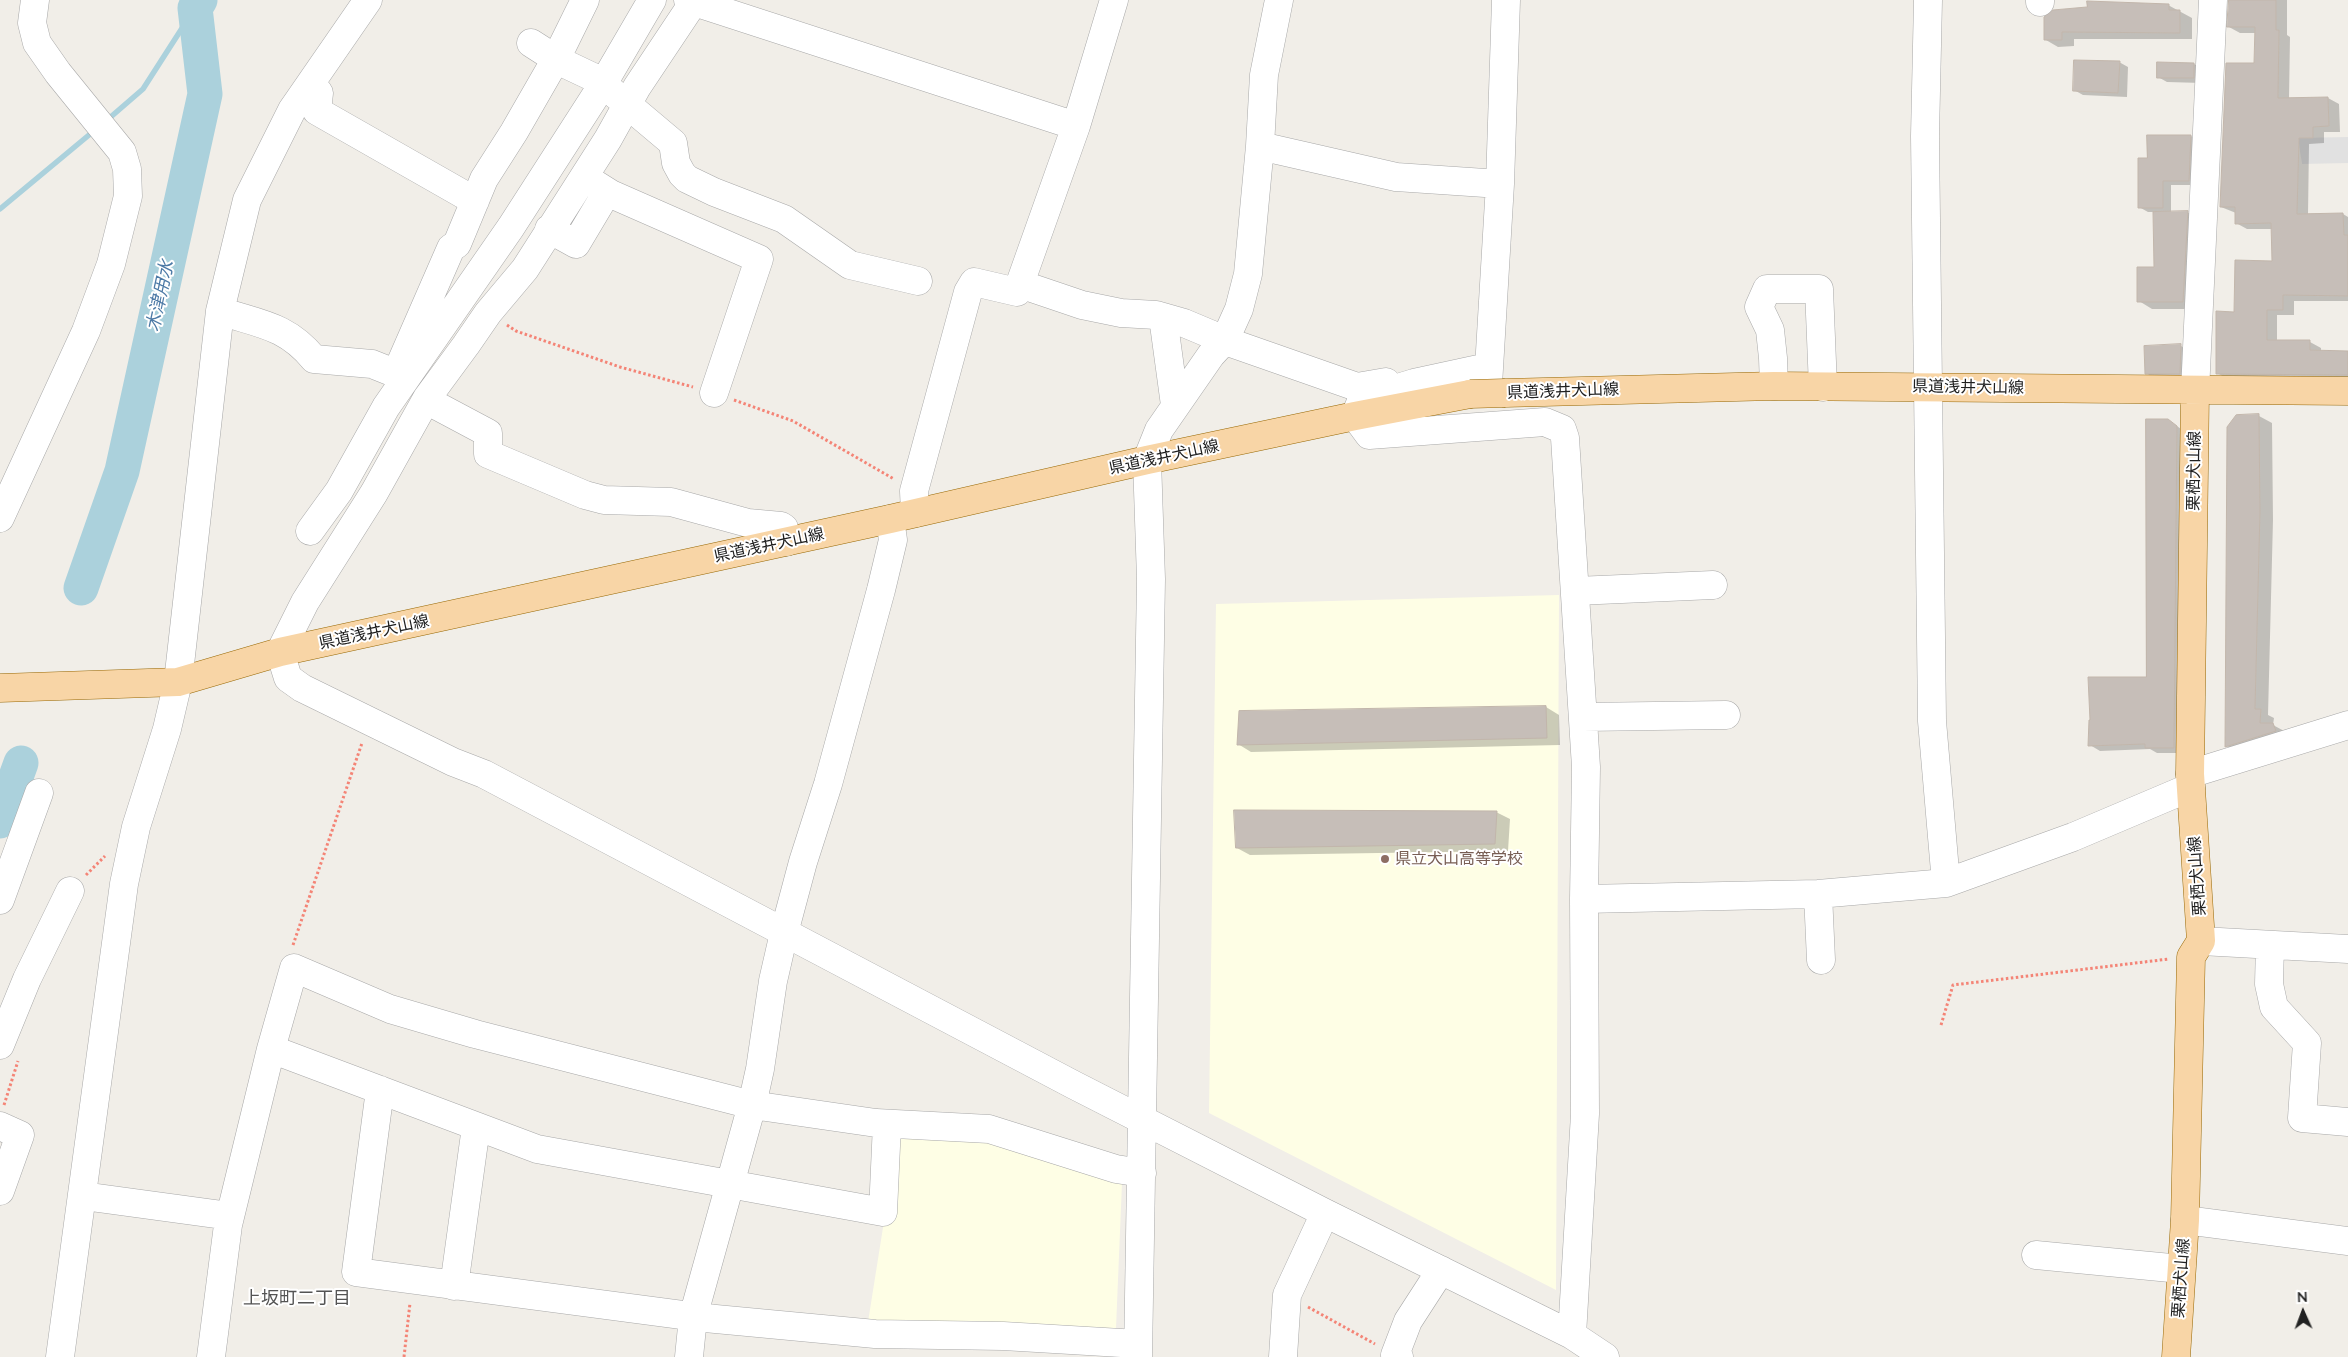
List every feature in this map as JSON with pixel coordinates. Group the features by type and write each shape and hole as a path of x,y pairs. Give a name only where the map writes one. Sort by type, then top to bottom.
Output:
{"main road":[{"name":"県道浅井犬山線","path":"0,688 178,682 280,652 786,542 1148,460 1468,394 1774,386 1927,386 2195,392 2348,392"},
{"name":"栗栖犬山線","path":"2176,1357 2185,1220 2196,949 2190,781 2195,392"}],"street":[{"path":"0,518 86,331 111,264 128,196 127,169 122,152 58,73 37,43 32,23 35,0"},
{"path":"60,1357 124,884 136,827 167,729 178,682 220,311 248,200 292,110 368,0"},
{"path":"310,531 339,491 386,407 404,370 451,248 457,244 484,179 514,132 556,59 585,0"},
{"path":"220,311 283,331 302,345 314,359 372,364 392,372 404,370 511,227 603,84 652,0"},
{"path":"689,1357 693,1317 752,1105 760,1069 773,981 784,933 803,862 828,784 893,540 914,492 968,292 974,282 1017,292 1076,126 1114,0"},
{"path":"380,1090 356,1272 693,1317 874,1346 1002,1346 1138,1351 1151,579 1148,460 1159,430 1211,355 1225,340 1239,309 1248,274 1260,146 1264,75 1279,0"},
{"path":"1487,426 1488,367 1500,184 1506,0"},
{"path":"1928,0 1926,136 1927,386 1932,721 1946,883"},
{"path":"2195,392 2213,0"},
{"path":"1076,126 692,1 525,269 488,313 429,395 374,493 305,602 280,652 288,678 302,688 370,722 453,762 484,774 1142,1120 1572,1335 1600,1356"},
{"path":"531,43 556,59 603,84 673,143 676,163 687,179 714,192 784,219 850,265 918,281"},
{"path":"311,83 320,93 317,111 475,201"},
{"path":"1260,146 1396,177 1500,184"},
{"path":"584,177 607,192 760,259 714,393"},
{"path":"549,230 576,244 607,192"},
{"path":"1020,284 1082,305 1184,323 1225,340 1357,387 1397,380 1414,383"},
{"path":"1774,386 1774,358 1770,330 1759,308 1767,289 1819,289 1823,387"},
{"path":"1163,318 1175,405"},
{"path":"1488,367 1414,383 1362,399 1355,416 1369,435 1545,422 1562,429 1565,438 1586,767 1584,899 1585,1114 1572,1335"},
{"path":"404,370 429,395 488,434 488,454 585,495 604,500 671,502 748,523 781,526 784,528 786,542"},
{"path":"1576,592 1713,585"},
{"path":"1583,717 1726,715"},
{"path":"1584,899 1818,894 1946,883 2073,837 2190,781 2348,725"},
{"path":"0,900 39,793"},
{"path":"0,1045 27,979 70,891"},
{"path":"1818,894 1821,960"},
{"path":"2196,949 2270,945 2348,949"},
{"path":"2270,945 2269,984 2274,1006 2306,1043 2302,1118 2348,1122"},
{"path":"211,1357 230,1216 271,1049 294,968 390,1009 475,1034 752,1105 887,1124 990,1129 1116,1170 1142,1173"},
{"path":"271,1049 476,1127 537,1148 883,1212 887,1124"},
{"path":"0,1126 20,1135 0,1191"},
{"path":"454,1286 476,1127"},
{"path":"83,1196 230,1216"},
{"path":"1283,1357 1287,1295 1325,1213"},
{"path":"2185,1220 2348,1241"},
{"path":"2036,1255 2182,1269"},
{"path":"1397,1356 1408,1321 1441,1270"}],"path":[{"path":"294,968 288,960 370,722"},
{"path":"70,891 109,852"},
{"path":"1941,1025 1953,985 2196,949"},
{"path":"404,1357 413,1280"},
{"path":"1287,1295 1397,1356"}],"shaded area":[{"path":"2348,137 2348,163 2302,164 2298,138"},
{"name":"県立犬山高等学校","path":"1559,595 1556,1290 1209,1113 1216,604"},
{"path":"898,1133 998,1135 1122,1183 1116,1328 868,1322"}],"building":[{"path":"2229,0 2276,0 2276,30 2279,30 2278,98 2328,97 2329,126 2313,127 2313,138 2299,138 2297,214 2343,213 2344,235 2348,235 2348,296 2283,295 2283,310 2267,310 2267,340 2310,340 2310,350 2348,351 2348,375 2216,374 2216,311 2234,312 2235,260 2272,261 2271,223 2235,224 2235,207 2220,207 2226,63 2254,63 2255,27 2227,27"},
{"path":"2087,1 2169,4 2169,10 2180,10 2180,33 2062,32 2062,40 2044,40 2044,17 2053,10 2087,7"},
{"path":"2074,60 2120,61 2118,93 2073,91"},
{"path":"2157,62 2194,63 2194,78 2157,78"},
{"path":"2147,135 2191,135 2189,181 2163,181 2163,208 2138,208 2138,158 2147,158"},
{"path":"2188,211 2183,302 2137,302 2137,267 2154,267 2153,212"},
{"path":"2181,344 2180,374 2145,374 2144,346"},
{"path":"2259,414 2260,512 2255,709 2261,709 2260,723 2273,723 2276,731 2225,747 2227,427 2236,415"},
{"path":"2146,419 2168,419 2177,426 2174,748 2145,748 2145,744 2088,746 2090,720 2088,677 2146,677"},
{"path":"1546,706 1547,738 1237,745 1239,711"},
{"path":"1234,810 1497,811 1495,844 1236,848"}],"waterway":[{"name":"木津用水","path":"81,588 122,471 205,94 195,8 200,0"},
{"path":"106,121 143,89 195,8"},
{"path":"0,209 95,130"},
{"name":"木津用水","path":"0,821 21,763"}],"place":[{"name":"県立犬山高等学校","path":"1385,859"}],"district":[{"name":"上坂町二丁目","path":"297,1298"}]}
